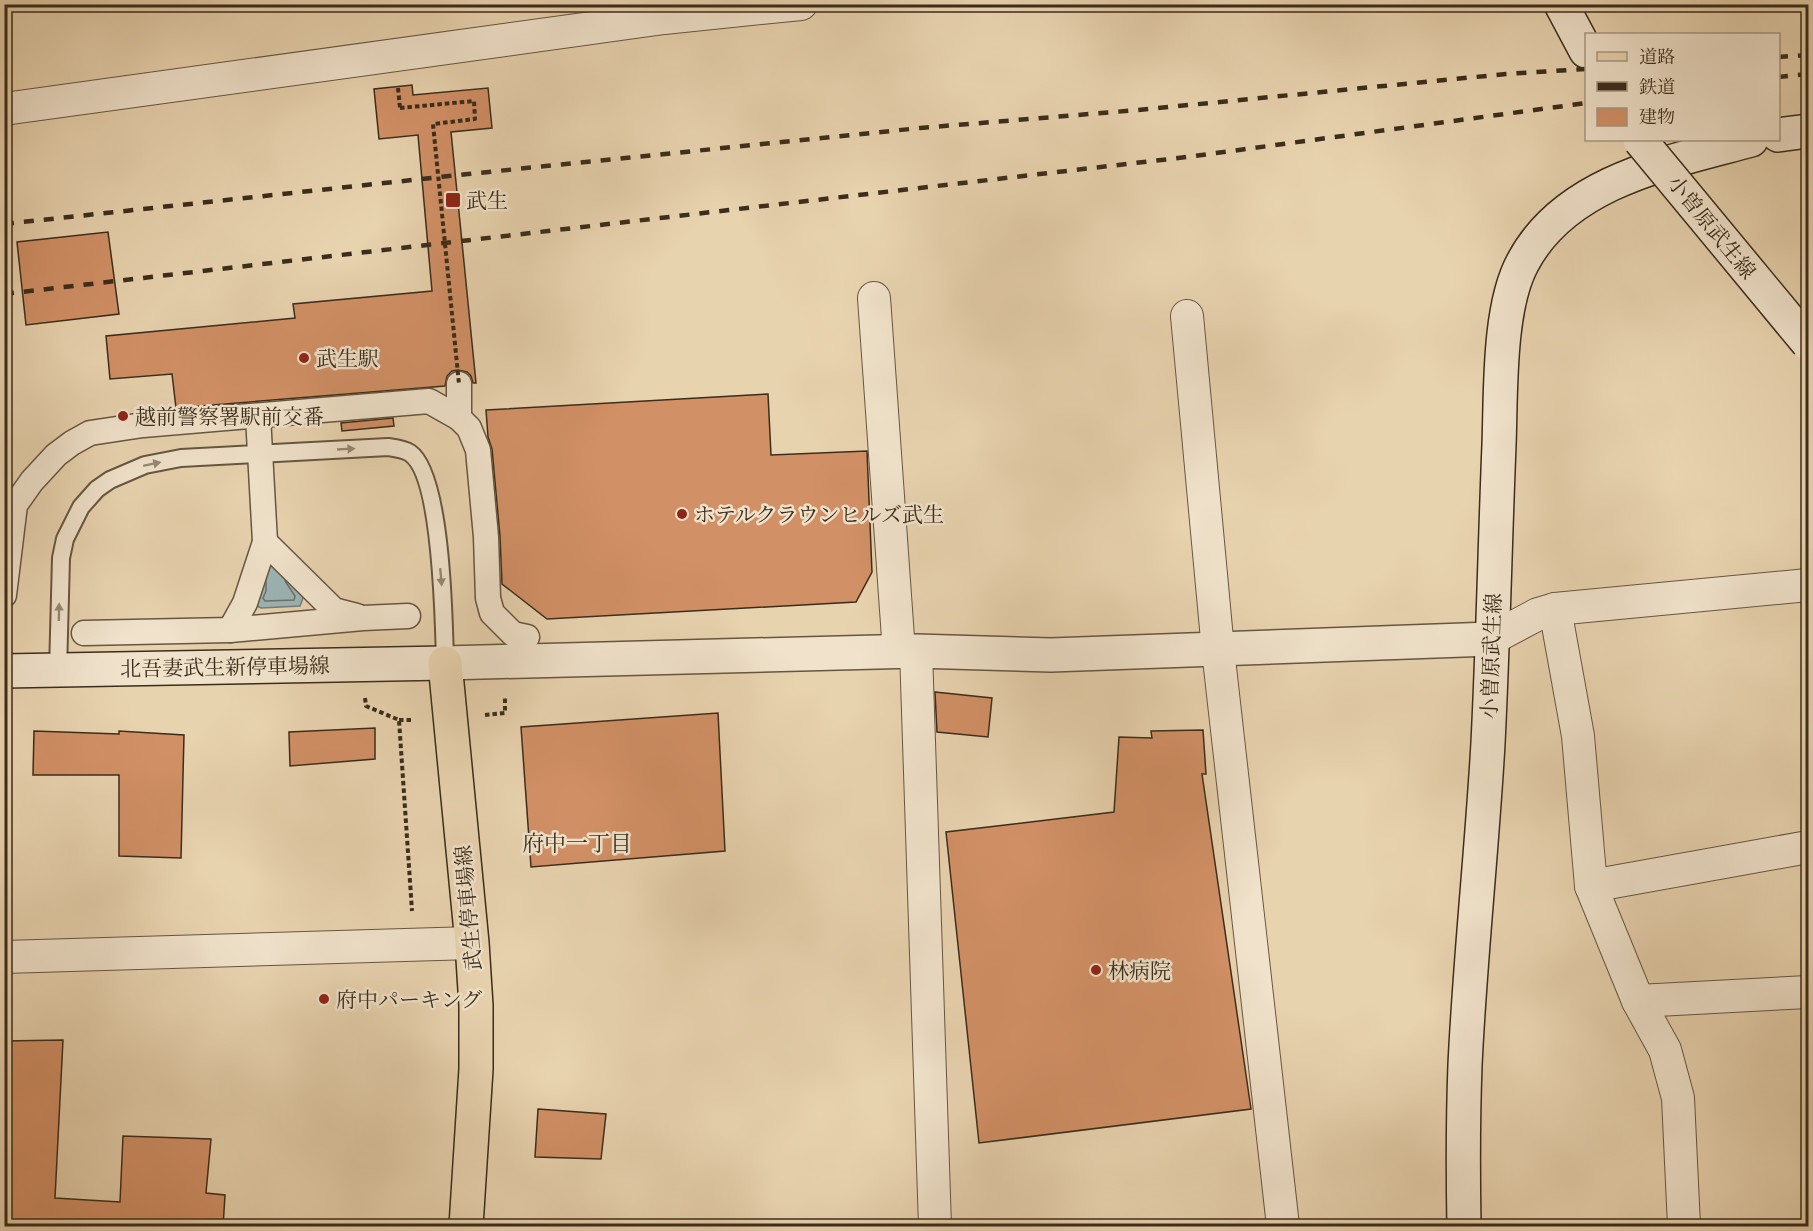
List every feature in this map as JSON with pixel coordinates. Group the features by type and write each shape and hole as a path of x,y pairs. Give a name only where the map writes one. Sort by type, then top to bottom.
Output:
{"main road":[{"path":"1560,4 1585,48"},
{"path":"1780,135 1809,131"},
{"name":"小曽原武生線","path":"1641,141 1809,343"},
{"name":"小曽原武生線","path":"1464,1227 1465,1066 1488,742 1502,354 1515,281 1523,262 1541,235 1579,201 1608,186 1685,158 1747,141"},
{"name":"北吾妻武生新停車場線","path":"4,671 908,652 1050,655 1491,639"},
{"name":"武生停車場線","path":"445,663 476,1006 476,1069 466,1227"}],"street":[{"path":"4,109 664,11 801,4"},
{"path":"874,298 908,652 935,1227"},
{"path":"1186,316 1218,650 1283,1227"},
{"path":"459,384 459,418"},
{"path":"4,595 15,505 32,481 56,455 90,433 118,427 429,401 459,418 468,428 478,450 486,537 488,598 492,613 513,634 527,637"},
{"path":"230,630 245,603 265,542 258,416"},
{"path":"265,542 334,610 363,618"},
{"path":"1491,639 1538,614 1555,609 1809,585"},
{"path":"1555,609 1578,736 1592,886 1638,1002 1665,1050 1678,1098 1684,1227"},
{"path":"84,633 230,630 408,616"},
{"path":"1592,886 1809,848"},
{"path":"4,957 472,943"},
{"path":"1638,1002 1809,992"}],"lane":[{"path":"58,670 61,558 65,539 73,519 92,494 110,480 145,465 181,458 388,447 404,450 412,455 420,464 423,474 435,521 444,615 445,663"}],"path":[{"path":"400,108 474,101 475,119 433,124 459,384"},
{"path":"481,715 505,713 505,690"},
{"path":"364,696 366,706 399,720 412,720"},
{"path":"399,720 412,916"}],"water":[{"path":"265,556 302,594 300,606 261,608 255,605"}],"building":[{"path":"412,85 413,95 488,88 492,128 451,132 476,383 473,383 467,372 458,370 452,371 447,376 445,386 176,408 172,374 110,379 106,336 295,318 293,304 432,291 418,135 379,139 374,89"},
{"path":"108,232 119,314 26,325 17,242"},
{"name":"ホテルクラウンヒルズ武生","path":"768,394 771,455 867,451 872,572 856,602 547,619 502,584 492,449 488,437 486,410"},
{"path":"393,418 394,426 342,431 341,423"},
{"path":"935,692 992,698 988,737 937,732"},
{"path":"718,713 725,851 531,867 521,727"},
{"path":"375,728 375,759 290,766 289,732"},
{"name":"林病院","path":"1203,730 1206,774 1202,774 1251,1109 979,1143 946,832 1114,812 1119,737 1152,738 1151,731"},
{"path":"34,731 119,734 119,731 184,735 181,858 119,856 119,775 33,775"},
{"path":"63,1040 55,1198 120,1202 123,1136 211,1139 206,1193 225,1195 223,1227 4,1227 4,1041"},
{"path":"538,1109 606,1114 601,1159 535,1157"}],"railway":[{"path":"1780,57 1808,55"},
{"path":"4,224 920,128 1138,110 1506,74 1585,69"},
{"path":"1780,77 1808,74"},
{"path":"4,294 1187,157 1585,103"}],"place":[{"name":"武生","path":"453,200"},
{"name":"武生駅","path":"304,358"},
{"name":"越前警察署駅前交番","path":"123,416"},
{"name":"ホテルクラウンヒルズ武生","path":"682,514"},
{"name":"林病院","path":"1096,970"},
{"name":"府中パーキング","path":"324,999"}],"district":[{"name":"府中一丁目","path":"577,843"}]}
